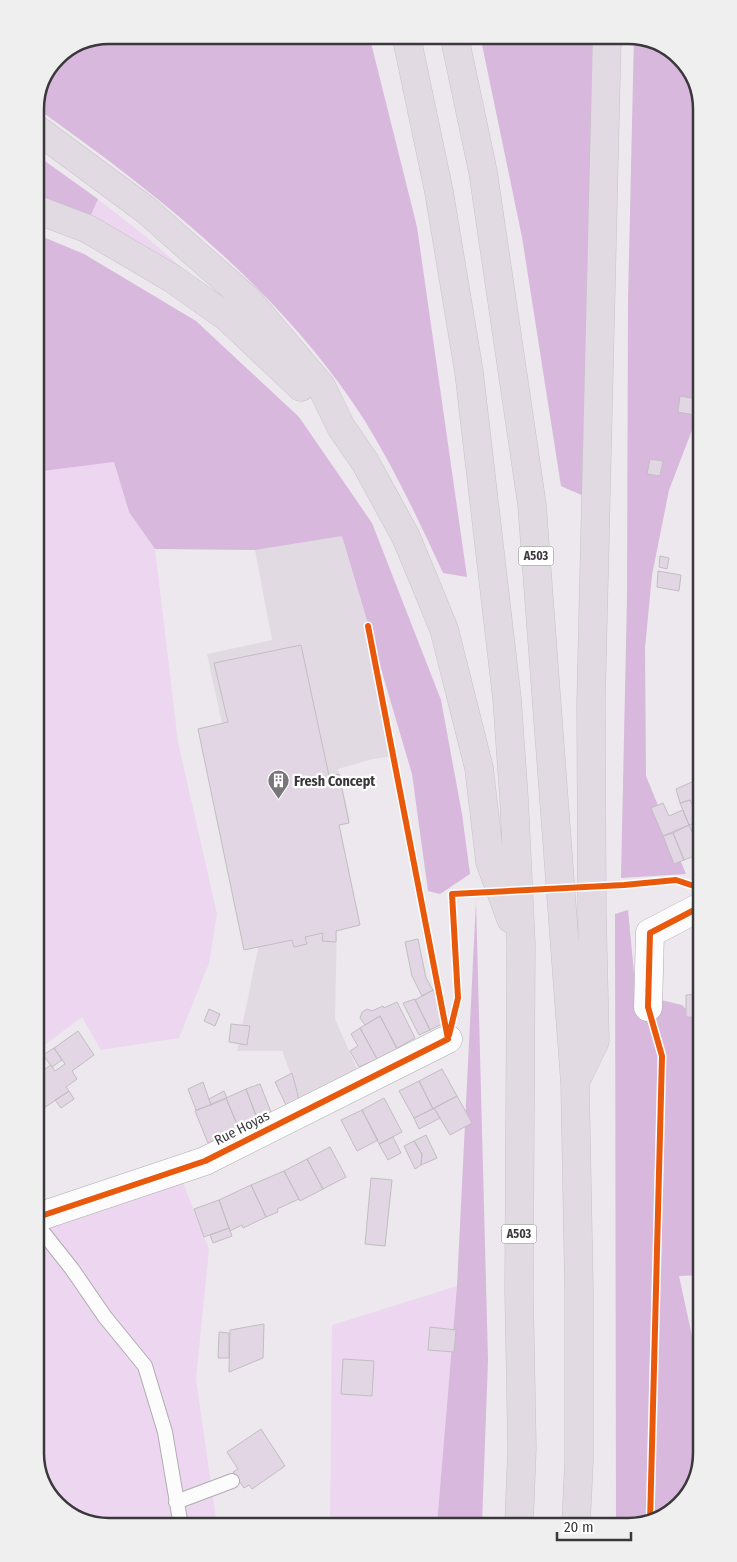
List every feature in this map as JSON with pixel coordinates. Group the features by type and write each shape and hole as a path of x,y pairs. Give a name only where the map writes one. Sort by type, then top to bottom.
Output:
{"highway":[{"name":"A503","path":"408,44 438,192 469,372 507,699 521,944 519,1291 522,1448 519,1518"},
{"name":"A503","path":"456,44 483,172 532,505 575,1083 579,1291 579,1461 576,1518"},
{"path":"575,1083 595,1041 591,702 607,44"},
{"path":"44,135 146,210 249,301 321,386 341,427 365,462 406,537 444,629 479,768 490,862 521,944"},
{"path":"44,212 88,229 173,279 212,306 228,318 281,367 341,427"}],"street":[{"path":"648,1007 650,933 693,911"},
{"name":"Rue Hoyas","path":"44,1215 205,1161 448,1039"}],"lane":[{"path":"44,1234 72,1269 105,1317 145,1366 165,1432 179,1518"},
{"path":"176,1502 232,1482"}],"shaded area":[{"path":"371,44 417,227 467,577 443,573 397,477 376,439 332,374 296,329 215,248 172,211 44,113 45,96 55,73 63,63 84,49 96,45"},
{"path":"482,44 593,44 586,497 561,486 522,237"},
{"path":"634,44 649,47 668,57 680,69 687,80 693,100 693,428 669,490 652,575 645,648 646,776 686,874 621,878 627,597 628,301"},
{"path":"44,160 98,199 90,217 44,199"},
{"path":"98,199 145,236 190,275 90,217"},
{"path":"44,237 84,254 196,321 299,417 372,523 441,700 462,814 470,874 440,894 428,891 412,774 342,536 255,550 155,549 129,512 114,462 44,471"},
{"path":"114,462 129,512 155,549 178,742 217,914 209,963 179,1038 101,1050 82,1017 44,1046 44,471"},
{"path":"342,535 368,626 394,756 373,759 338,769 350,820 337,823 335,1019 363,1082 305,1111 282,1051 237,1051 264,919 207,654 272,640 255,550"},
{"path":"476,901 488,1360 482,1518 438,1518 457,1286"},
{"path":"628,910 636,994 682,1005 693,1016 693,1275 679,1276 693,1341 693,1462 687,1482 674,1499 657,1512 641,1517 628,1518 616,1518 615,914"},
{"path":"178,1170 209,1249 196,1379 216,1518 96,1517 76,1510 69,1505 57,1493 50,1482 44,1462 44,1215"},
{"path":"457,1286 438,1518 330,1518 332,1325"}],"building":[{"path":"680,396 693,398 693,415 678,412"},
{"path":"650,459 663,461 660,476 647,474"},
{"path":"660,556 669,558 667,569 659,567"},
{"path":"658,571 681,575 679,591 657,587"},
{"name":"Fresh Concept","path":"301,645 329,776 339,774 349,823 339,825 360,925 336,931 336,942 322,941 323,933 305,937 307,944 294,947 292,940 244,950 198,729 228,722 214,663"},
{"path":"692,782 693,806 690,800 680,803 676,789"},
{"path":"690,800 693,806 693,824 689,825 680,803"},
{"path":"663,803 669,816 683,810 689,825 663,836 651,808"},
{"path":"693,824 693,834 689,825"},
{"path":"689,825 693,834 693,857 684,860 673,833"},
{"path":"673,833 684,860 674,864 663,836"},
{"path":"418,939 426,978 433,990 422,996 412,976 405,942"},
{"path":"433,990 448,1021 430,1030 415,1000"},
{"path":"686,995 693,995 693,1017 686,1017"},
{"path":"415,999 430,1030 419,1035 403,1003"},
{"path":"397,1002 415,1038 397,1048 380,1016 365,1025 360,1018 362,1012 367,1009 372,1011"},
{"path":"209,1009 220,1014 215,1026 204,1021"},
{"path":"380,1016 397,1049 377,1059 360,1028"},
{"path":"231,1024 250,1026 247,1045 229,1042"},
{"path":"360,1028 377,1059 359,1067 350,1051 358,1046 351,1034"},
{"path":"78,1031 94,1055 72,1071 77,1079 66,1087 69,1091 44,1108 44,1070 51,1065 55,1071 65,1064 54,1048"},
{"path":"54,1048 62,1060 52,1067 44,1054"},
{"path":"442,1069 457,1096 433,1109 419,1081"},
{"path":"292,1073 299,1099 286,1105 275,1082"},
{"path":"419,1081 433,1109 414,1118 399,1091"},
{"path":"203,1082 211,1105 196,1110 188,1089"},
{"path":"260,1084 271,1112 257,1119 246,1089"},
{"path":"246,1089 258,1120 239,1129 226,1098"},
{"path":"69,1091 74,1099 61,1108 55,1100"},
{"path":"224,1091 227,1098 211,1105 209,1099"},
{"path":"457,1096 472,1123 450,1135 434,1108"},
{"path":"226,1098 239,1129 208,1143 195,1111"},
{"path":"384,1098 402,1132 379,1144 362,1110"},
{"path":"434,1108 440,1118 419,1129 414,1118"},
{"path":"362,1110 378,1140 357,1151 341,1120"},
{"path":"426,1135 437,1158 421,1165 422,1154 414,1141"},
{"path":"393,1137 401,1153 388,1160 379,1144"},
{"path":"414,1141 422,1154 421,1165 415,1169 404,1146"},
{"path":"330,1147 346,1177 323,1189 307,1159"},
{"path":"307,1159 323,1189 300,1201 284,1171"},
{"path":"284,1171 299,1199 277,1209 278,1212 266,1217 251,1185"},
{"path":"371,1178 392,1180 385,1246 365,1244"},
{"path":"251,1185 266,1217 243,1228 242,1225 230,1231 219,1200"},
{"path":"219,1200 229,1228 204,1237 194,1209"},
{"path":"229,1228 232,1236 213,1243 210,1235"},
{"path":"264,1324 263,1358 229,1372 230,1330"},
{"path":"430,1327 456,1330 454,1352 428,1350"},
{"path":"219,1332 229,1333 229,1358 218,1358"},
{"path":"343,1359 374,1361 372,1396 341,1394"},
{"path":"261,1429 285,1466 252,1489 249,1485 244,1488 233,1472 238,1469 227,1452"}],"cycle path":[{"path":"368,626 448,1039"},
{"path":"449,1035 458,998 452,894 624,885 676,880 693,886"},
{"path":"650,1515 662,1056 648,1007 650,933 693,911"},
{"path":"44,1215 205,1161 448,1039"}],"place":[{"name":"Fresh Concept","path":"278,800"}]}
